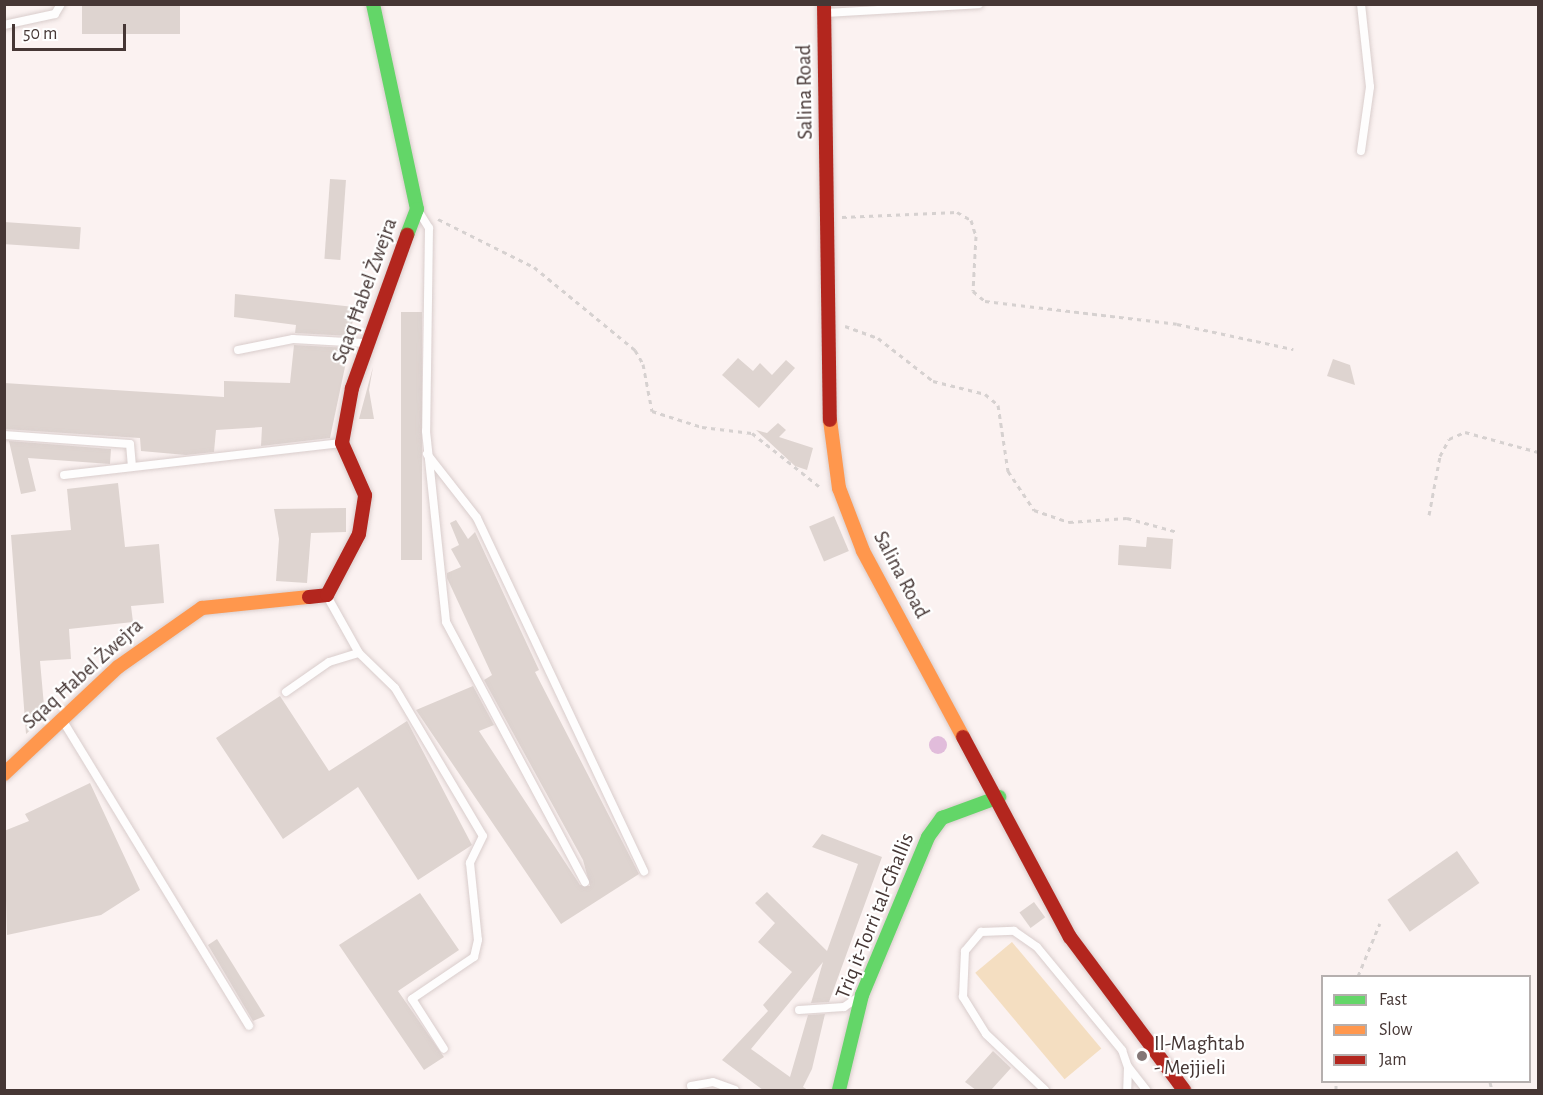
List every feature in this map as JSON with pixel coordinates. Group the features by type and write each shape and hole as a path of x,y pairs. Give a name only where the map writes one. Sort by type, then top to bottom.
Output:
{"street":[{"name":"Sqaq Ħabel Żwejra","path":"342,442 364,343 382,315 417,209 373,4"},
{"name":"Salina Road","path":"824,9 831,327 830,445 839,488 863,551 999,797 1070,937 1184,1090"},
{"path":"327,595 359,534 365,495 342,442"},
{"name":"Sqaq Ħabel Żwejra","path":"4,774 162,632 202,608 327,595"},
{"name":"Triq it-Torri tal-Għallis","path":"839,1090 862,995 928,837 942,818 999,797"}],"lane":[{"path":"4,25 54,14 61,4"},
{"path":"824,9 979,4"},
{"path":"1361,4 1370,87 1361,151"},
{"path":"417,209 429,228 427,454 437,580 449,631 585,882"},
{"path":"237,350 292,339 364,343"},
{"path":"4,435 130,444 132,467"},
{"path":"64,475 342,442"},
{"path":"427,454 477,518 644,872"},
{"path":"327,595 359,653 395,688 483,836 470,863 478,939 474,957 412,999 444,1048"},
{"path":"286,692 329,662 359,653"},
{"path":"62,720 249,1026"},
{"path":"1045,1090 986,1034 966,1005 962,964 981,932 1007,930 1030,940 1122,1050 1128,1067 1146,1090"},
{"path":"799,1010 843,1007 862,995"},
{"path":"1127,1090 1128,1067"},
{"path":"691,1086 713,1082 735,1090"}],"path":[{"path":"417,209 534,267 634,350 643,364 652,411 702,427 752,433 810,482 839,488"},
{"path":"829,217 957,213 971,220 976,237 973,291 985,302 1177,324 1293,349"},
{"path":"831,327 850,325 878,338 933,381 992,399 1003,416 1008,471 1034,510 1069,522 1127,518 1178,532"},
{"path":"1429,515 1440,456 1449,439 1472,433 1539,452"},
{"path":"1358,975 1380,922"}],"shaded area":[{"path":"938,736 944,739 947,745 944,751 938,754 932,751 929,745 932,739"},
{"path":"1012,942 1101,1048 1065,1079 975,973"}],"building":[{"path":"82,4 180,4 180,34 82,34"},
{"path":"330,179 346,180 340,260 324,259"},
{"path":"4,222 81,227 79,249 4,244"},
{"path":"235,294 354,307 351,336 295,333 296,325 234,317"},
{"path":"401,312 422,312 422,560 401,560"},
{"path":"294,345 349,348 330,438 261,446 262,427 216,430 214,452 186,455 141,451 140,438 4,429 4,383 224,397 224,381 290,383"},
{"path":"738,358 753,371 760,363 772,375 786,360 795,368 759,408 722,375"},
{"path":"1333,359 1350,365 1355,385 1327,376"},
{"path":"373,367 369,390 374,419 359,419"},
{"path":"778,423 786,430 779,437 813,448 807,470 795,466 756,430 767,433"},
{"path":"9,441 111,449 110,464 28,458 36,491 21,494"},
{"path":"118,483 125,547 159,544 164,603 131,606 133,622 69,629 71,659 40,661 45,717 26,734 11,535 71,530 67,489"},
{"path":"346,508 346,532 311,533 307,583 276,581 279,539 274,509"},
{"path":"834,516 849,551 824,562 809,527"},
{"path":"456,520 468,539 475,532 539,670 535,672 639,874 561,924 416,710 473,686 494,725 479,731 580,885 590,886 583,860 484,680 492,675 447,578 447,573 461,567 451,549 459,545 450,523"},
{"path":"1147,537 1173,539 1171,569 1118,565 1119,545 1146,547"},
{"path":"280,696 329,771 407,721 472,845 418,880 358,787 283,839 216,738"},
{"path":"90,783 140,890 101,915 7,935 4,831 29,821 25,814"},
{"path":"822,834 882,857 829,1002 811,1003 823,962 751,1049 790,1077 808,1015 825,1014 812,1069 803,1087 808,1090 763,1090 722,1060 768,1011 763,1005 792,972 758,942 775,923 755,903 767,892 827,951 858,864 812,847"},
{"path":"1457,851 1479,883 1410,932 1387,900"},
{"path":"420,893 459,950 398,991 444,1057 424,1070 339,945"},
{"path":"1034,902 1045,917 1031,928 1019,913"},
{"path":"217,939 265,1016 253,1021 208,945"},
{"path":"993,1051 1011,1068 991,1090 976,1090 965,1082"}],"traffic: fast":[{"path":"373,4 417,209 407,235"},
{"path":"839,1090 862,995 928,837 942,818 999,797"}],"traffic: slow":[{"path":"830,420 839,488 863,551 963,737"},
{"path":"4,774 118,667 202,608 309,597"}],"traffic: jam":[{"path":"824,4 830,420"},
{"path":"309,597 327,595 359,534 365,495 342,443 352,388 407,235"},
{"path":"963,737 1070,937 1184,1090"}],"place":[{"name":"Il-Magħtab - Mejjieli","path":"1142,1056"}]}
